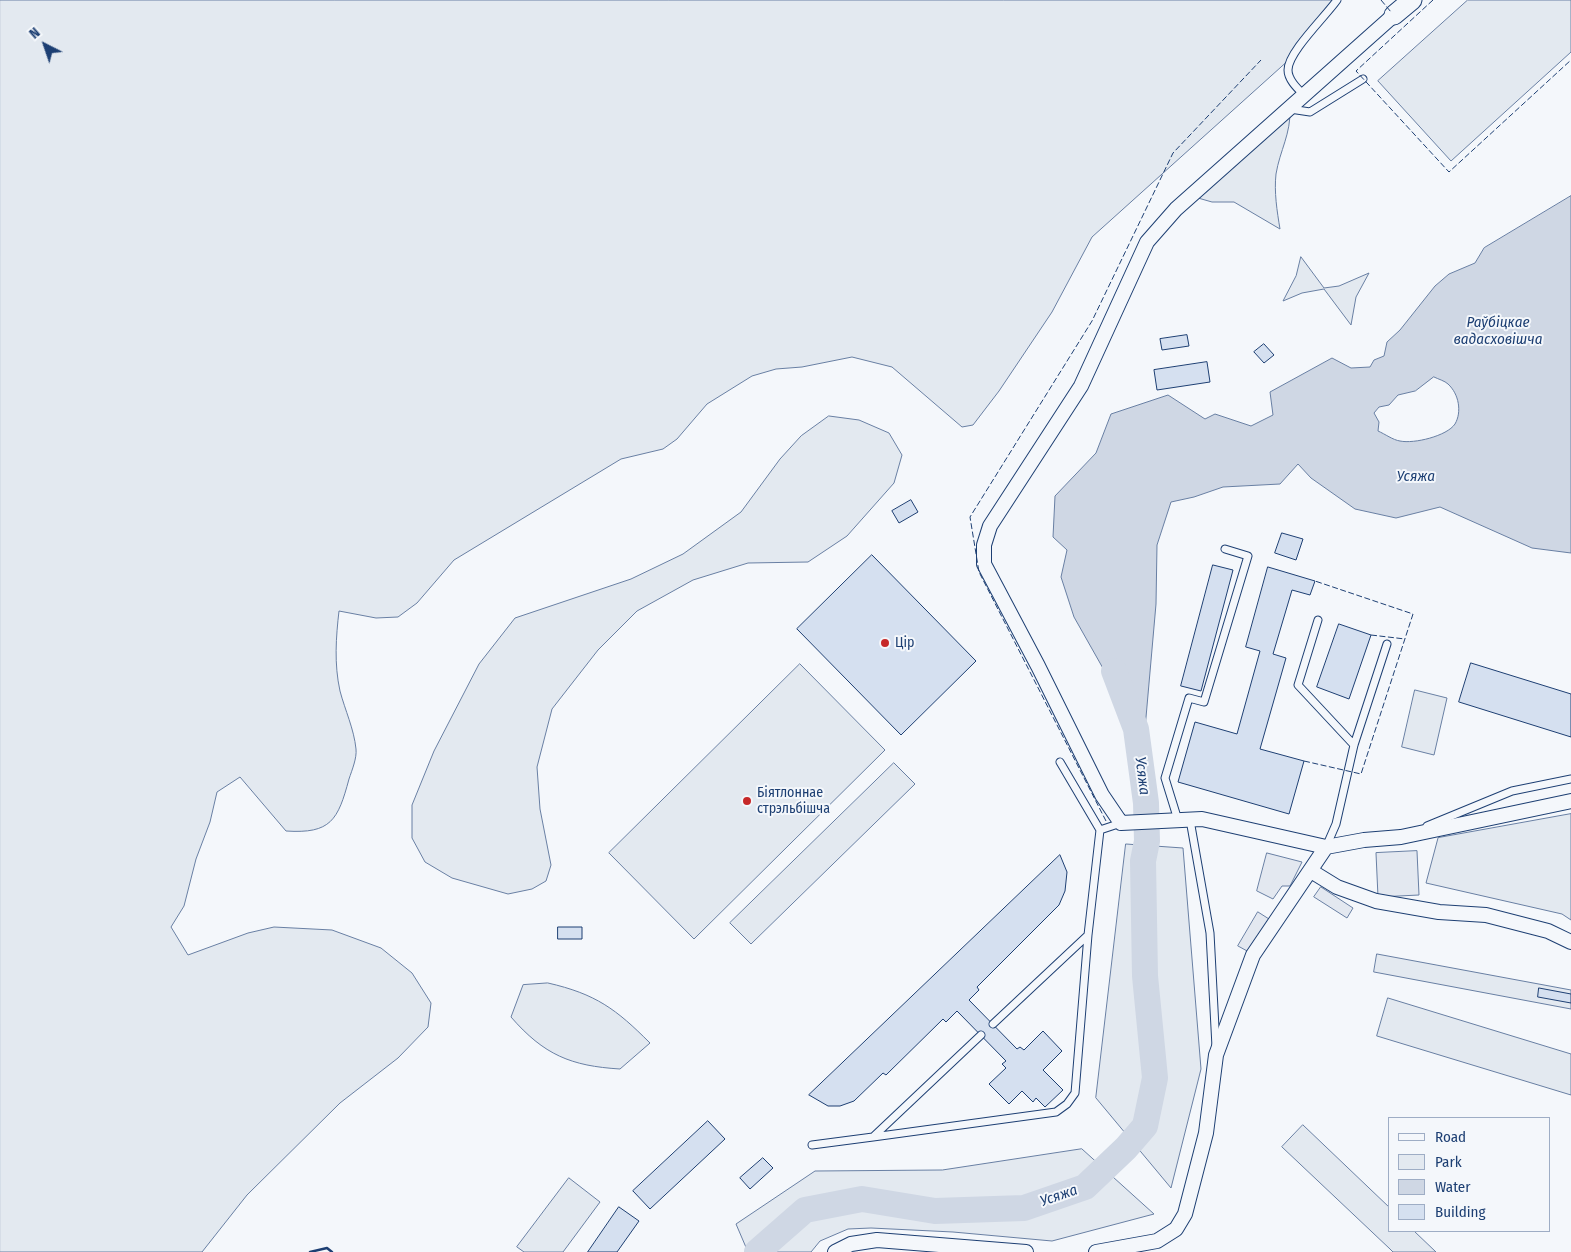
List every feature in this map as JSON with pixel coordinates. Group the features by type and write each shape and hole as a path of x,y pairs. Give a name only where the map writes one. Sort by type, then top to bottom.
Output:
{"street":[{"path":"1412,0 1176,210 1147,242 1081,386 990,526 984,545 984,564 1038,666 1102,795 1121,823 1202,819 1326,848 1364,840 1401,837 1571,801"},
{"path":"1096,1252 1154,1246 1176,1229 1185,1214 1206,1132 1216,1055 1253,956 1326,848"},
{"path":"1311,871 1337,887 1376,901 1439,912 1486,915 1548,931 1571,942"},
{"path":"835,1252 850,1244 877,1240 1026,1252"}],"lane":[{"path":"1305,96 1294,86 1288,71 1291,58 1337,0"},
{"path":"1290,108 1310,112 1363,79"},
{"path":"1216,1055 1210,933 1179,820 1165,778 1189,698 1204,702 1248,556 1225,549"},
{"path":"1318,620 1298,685 1354,745"},
{"path":"1326,848 1336,824 1354,745 1387,644"},
{"path":"812,1146 1056,1112 1067,1104 1076,1093 1088,935 1100,830 1060,762"},
{"path":"1401,837 1512,791 1571,779"},
{"path":"1100,830 1121,823"},
{"path":"993,1024 1088,935"},
{"path":"873,1137 981,1035"}],"green space":[{"path":"0,0 1338,0 1291,58 1092,237 1052,312 999,391 973,425 962,427 892,367 852,357 802,367 776,369 752,376 707,404 677,439 663,449 621,459 454,560 417,603 398,617 376,618 339,611 336,651 338,681 355,742 356,753 341,805 330,822 323,827 313,830 286,831 240,777 217,792 210,822 196,859 184,906 171,927 188,955 248,933 274,927 332,930 381,948 412,973 431,1003 428,1027 398,1058 340,1103 247,1195 202,1252 0,1252"},
{"path":"1468,0 1571,0 1571,52 1451,161 1378,81"},
{"path":"1290,109 1289,126 1275,181 1280,229 1234,202 1212,202 1191,196"},
{"path":"1301,257 1324,288 1339,286 1369,273 1356,297 1351,325 1324,289 1302,293 1283,301 1296,276"},
{"path":"829,416 859,420 889,433 902,455 894,483 847,536 808,562 748,563 693,580 637,611 598,650 552,709 537,767 540,809 551,865 546,881 532,889 508,894 452,878 425,862 412,838 412,805 434,751 479,664 515,618 631,579 683,554 741,512 780,459 801,436"},
{"name":"Біятлоннае стрэльбішча","path":"800,664 885,750 694,939 609,853"},
{"path":"1415,690 1447,698 1434,755 1402,747"},
{"name":"Біятлоннае стрэльбішча","path":"894,763 915,784 751,944 730,923"},
{"path":"1571,814 1571,920 1562,914 1426,883 1438,838"},
{"path":"1126,844 1183,848 1201,1069 1171,1188 1096,1098"},
{"path":"1377,954 1571,990 1571,1009 1374,972"},
{"path":"548,983 579,992 604,1004 650,1043 620,1069 587,1065 560,1056 547,1049 535,1041 511,1017 523,985"},
{"path":"1388,998 1571,1054 1571,1095 1377,1036"},
{"path":"1303,1125 1388,1206 1388,1232 1415,1232 1436,1252 1393,1252 1282,1147"},
{"path":"1082,1149 1154,1214 1052,1241 953,1232 871,1228 848,1229 820,1241 811,1252 748,1252 736,1224 815,1171 942,1170"},
{"path":"569,1178 600,1202 563,1252 524,1252 517,1247"}],"shaded area":[{"path":"1417,851 1419,895 1378,897 1376,853"},
{"path":"1267,853 1302,862 1290,886 1282,886 1273,899 1257,891"},
{"path":"1321,887 1353,908 1347,918 1314,897"},
{"path":"1258,912 1269,919 1249,952 1238,946"}],"water":[{"name":"Раўбіцкае вадасховішча","path":"1571,196 1571,553 1532,548 1440,507 1396,518 1355,509 1311,478 1298,464 1280,484 1223,487 1194,497 1171,502 1157,545 1156,604 1144,740 1128,705 1113,686 1074,617 1061,577 1067,550 1053,537 1055,496 1096,453 1111,414 1168,395 1205,419 1215,414 1251,426 1273,415 1270,392 1332,358 1351,368 1370,367 1374,360 1384,356 1387,342 1400,330 1435,286 1449,274 1475,263 1484,248","holes":["1434,377 1448,384 1457,398 1459,409 1455,424 1451,428 1430,438 1406,442 1378,431 1379,422 1374,413 1379,407 1389,405 1398,395 1415,391"]}],"building":[{"path":"1187,335 1189,346 1162,350 1160,339"},
{"path":"1264,344 1274,355 1264,363 1254,352"},
{"path":"1207,362 1210,382 1157,390 1154,370"},
{"path":"911,500 918,512 899,523 892,511"},
{"path":"1282,533 1303,539 1296,560 1275,553"},
{"name":"Цір","path":"872,555 976,661 901,735 797,629"},
{"path":"1213,565 1233,570 1201,691 1181,686"},
{"path":"1268,567 1315,581 1310,595 1292,590 1273,654 1286,658 1260,749 1304,761 1289,814 1178,782 1195,722 1237,734 1260,651 1246,647"},
{"path":"1339,624 1371,635 1349,699 1317,687"},
{"path":"1471,663 1571,694 1571,737 1459,702"},
{"path":"1060,855 1067,872 1065,891 1059,905 977,987 979,990 969,1000 1017,1049 1020,1047 1024,1050 1043,1031 1062,1051 1043,1070 1063,1090 1045,1107 1036,1098 1033,1102 1022,1091 1009,1104 989,1084 1006,1068 1002,1064 1006,1061 957,1011 946,1022 943,1019 886,1075 883,1073 854,1101 840,1106 828,1106 809,1095"},
{"path":"558,927 582,927 582,939 558,939"},
{"path":"1539,988 1571,994 1571,1003 1538,997"},
{"path":"708,1121 725,1139 650,1209 633,1191"},
{"path":"763,1158 773,1168 750,1189 740,1178"},
{"path":"619,1207 639,1221 617,1252 588,1252"}],"waterway":[{"name":"Усяжа","path":"757,1252 805,1210 862,1199 935,1211 1024,1208 1085,1187 1126,1148 1145,1126 1155,1078 1145,976 1143,861 1147,841 1146,803 1136,729 1114,671"}],"fence":[{"path":"1381,0 1391,12"},
{"path":"1433,0 1356,71 1449,172 1571,60"},
{"path":"1106,821 979,572 970,517 1092,321 1173,153 1261,60"},
{"path":"1304,761 1361,774 1413,614 1315,581"},
{"path":"1371,635 1405,639"}],"wall":[{"path":"310,1252 327,1248 332,1252"}],"place":[{"name":"Цір","path":"885,643"},
{"name":"Біятлоннае стрэльбішча","path":"747,801"}]}
